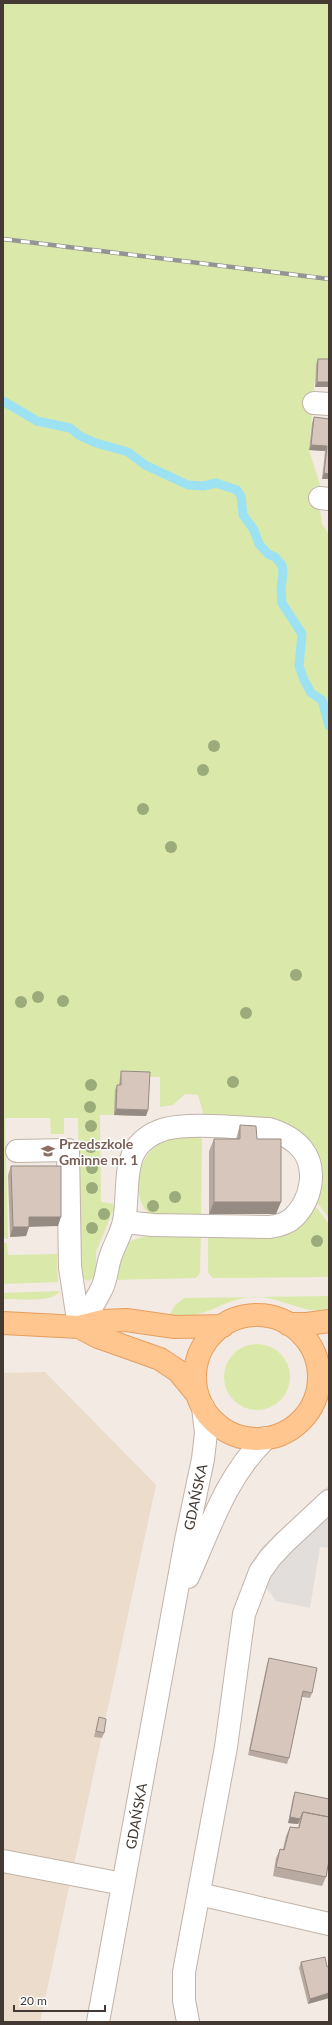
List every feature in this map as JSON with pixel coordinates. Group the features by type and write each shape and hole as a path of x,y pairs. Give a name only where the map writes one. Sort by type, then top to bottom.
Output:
{"main road":[{"path":"200,1400 195,1375 199,1355 209,1339 223,1326 242,1317 256,1316 269,1317 288,1324 302,1335 316,1359 319,1376 316,1394"},
{"path":"3,1323 79,1327 103,1321 126,1320 175,1327 223,1326"},
{"path":"288,1324 307,1324 329,1321"},
{"path":"79,1327 98,1337 160,1359 178,1371 215,1423 233,1434 252,1439 278,1435 295,1426 308,1412 316,1394 329,1375"}],"street":[{"path":"79,1327 103,1287 110,1257 124,1222 127,1170 133,1155 142,1142 153,1134 165,1129 182,1126 269,1128 294,1141 303,1150 308,1162 311,1174 310,1190 304,1204 294,1218 282,1225 269,1227 153,1226 124,1222"},
{"path":"17,1151 68,1150 70,1267 79,1327"},
{"name":"GDAŃSKA","path":"98,2022 205,1446 200,1400"},
{"name":"GDAŃSKA","path":"174,1609 227,1489 243,1462 266,1438"},
{"path":"188,2022 184,2000 184,1972 226,1747 244,1614 260,1572 270,1558 284,1543 328,1503"},
{"path":"3,1861 123,1884"},
{"path":"199,1894 329,1924"}],"shaded area":[{"path":"45,1372 156,1485 40,2022 3,2022 3,1373"},
{"path":"329,1485 329,1548 320,1547 310,1608 276,1601 250,1564 263,1546"}],"green space":[{"path":"3,3 329,3 329,363 316,364 309,450 321,488 320,509 322,524 329,535 329,1218 315,1200 310,1148 206,1123 198,1095 185,1094 173,1105 160,1107 160,1077 120,1077 114,1115 100,1115 101,1202 113,1204 114,1208 96,1252 96,1277 88,1281 81,1277 78,1118 64,1118 64,1134 51,1134 50,1118 5,1118 8,1239 3,1238"},
{"path":"179,1135 202,1136 201,1218 149,1214 144,1208 141,1200 138,1184 141,1167 145,1159 156,1146"},
{"path":"313,1203 329,1224 329,1277 213,1278 208,1273 208,1234 271,1234"},
{"path":"201,1233 200,1273 196,1278 114,1280 123,1245 151,1235"},
{"path":"3,1243 7,1243 8,1255 57,1254 58,1282 3,1284"},
{"path":"60,1291 56,1295 43,1299 3,1299 3,1293"},
{"path":"329,1296 329,1310 309,1310 272,1299 254,1297"},
{"path":"252,1297 231,1302 203,1313 182,1316 170,1314 175,1305 184,1298"},
{"path":"257,1344 270,1346 280,1354 288,1364 290,1377 288,1390 280,1400 270,1408 257,1410 244,1408 234,1400 226,1390 224,1377 226,1364 234,1354 244,1346"}],"building":[{"path":"318,359 329,359 329,382 317,382"},
{"path":"314,417 329,419 329,474 324,473 327,446 311,445"},
{"path":"121,1071 150,1072 148,1110 116,1109 117,1085 121,1085"},
{"path":"240,1125 256,1126 257,1139 281,1139 281,1202 214,1202 214,1139 240,1139"},
{"path":"11,1166 61,1166 61,1217 29,1217 29,1227 13,1227"},
{"path":"269,1658 317,1668 312,1693 303,1691 289,1758 250,1750"},
{"path":"99,1717 106,1719 104,1733 96,1731"},
{"path":"295,1792 329,1799 329,1817 303,1812 300,1819 290,1817"},
{"path":"303,1812 329,1817 329,1860 326,1877 276,1867 280,1849 284,1850 290,1827 299,1828"},
{"path":"325,1957 327,1967 329,1966 329,1993 310,1999 301,1962"}],"waterway":[{"path":"3,401 37,421 70,428 80,436 96,443 128,452 145,465 188,485 203,486 216,483 237,490 241,496 243,515 254,530 259,544 268,554 275,557 282,565 282,603 302,634 299,666 311,693 322,700 329,726"}],"railway":[{"path":"3,239 329,279"}],"place":[{"name":"Przedszkole Gminne nr. 1","path":"48,1151"}]}
